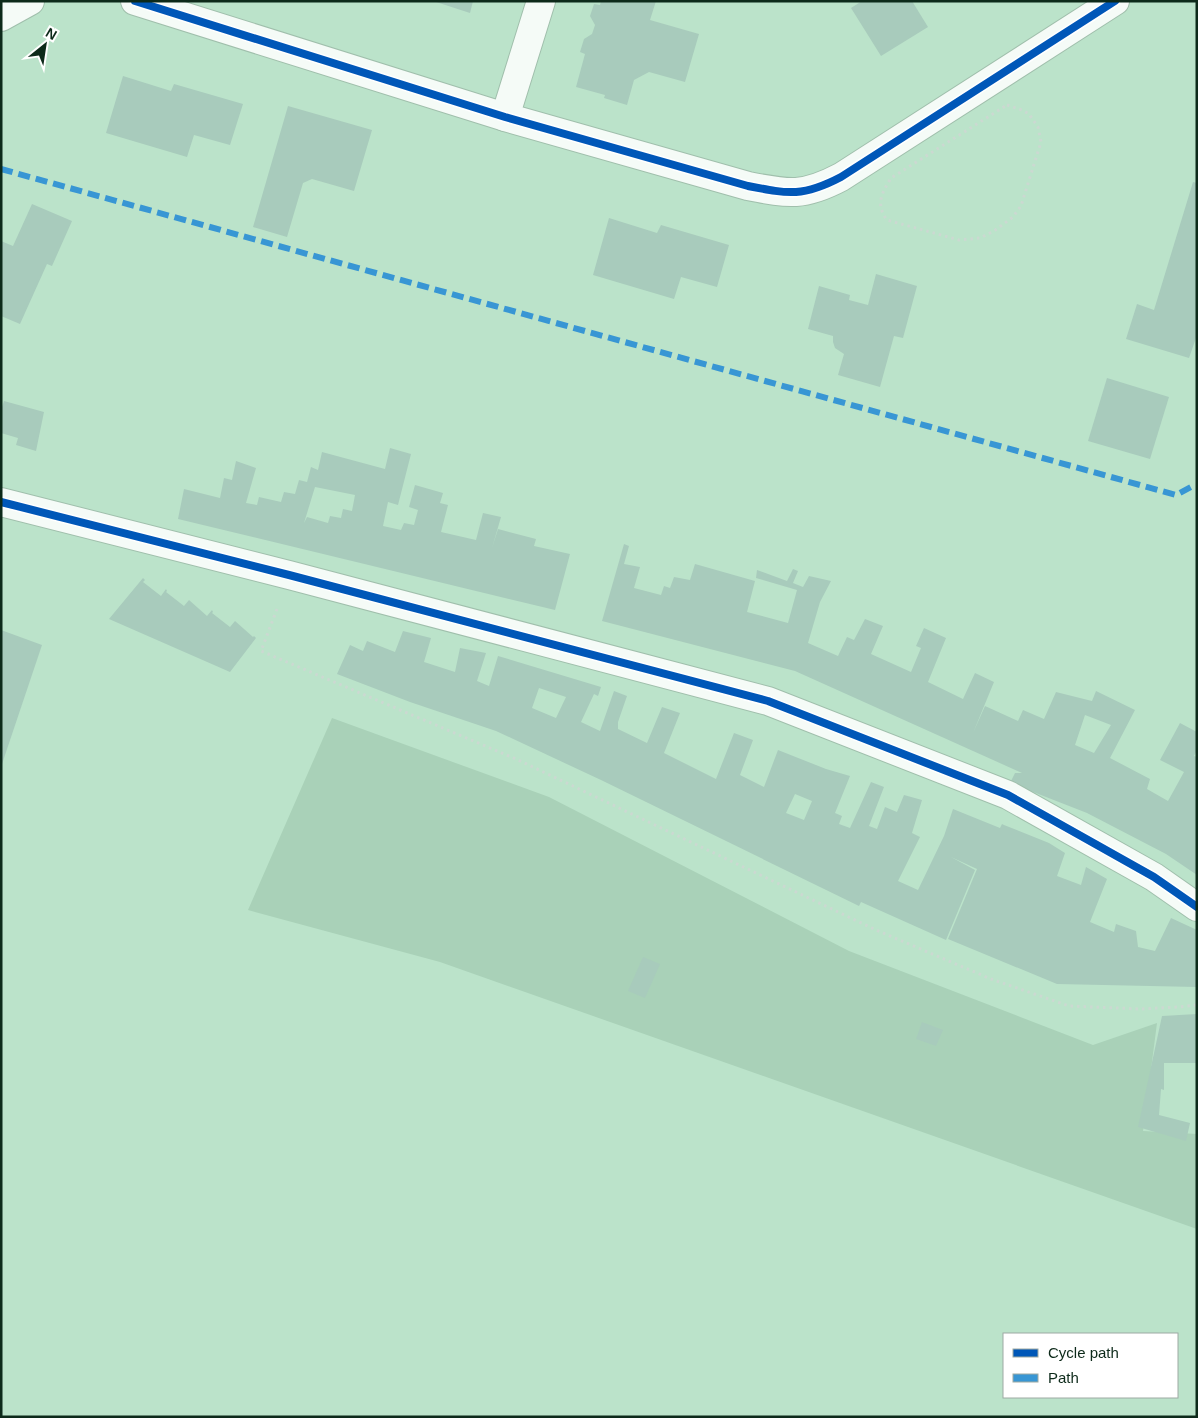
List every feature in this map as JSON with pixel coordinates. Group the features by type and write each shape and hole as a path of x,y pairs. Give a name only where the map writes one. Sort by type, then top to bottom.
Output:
{"street":[{"path":"1,17 30,1"},
{"path":"135,1 505,117 748,186 786,193 810,191 841,177 1115,1"},
{"path":"505,117 541,1"},
{"path":"1,502 289,575 768,702 1008,795 1154,877 1197,907"}],"path":[{"path":"1007,105 1029,114 1038,127 1041,142 1021,206 1013,217 994,231 980,238 959,240 887,220 881,212 881,195 891,178 1007,105"},
{"path":"289,575 261,651 516,759 876,930 990,979 1069,1006 1140,1009 1197,1004"}],"green space":[{"path":"332,718 549,797 849,951 1093,1045 1157,1023 1143,1131 1197,1134 1197,1229 440,962 248,910"}],"building":[{"path":"433,1 473,1 470,13"},
{"path":"601,1 656,1 650,20 699,34 685,82 649,72 634,80 627,105 604,98 605,95 576,87 585,54 580,52 584,39 592,34 595,25 590,16 594,4 600,5"},
{"path":"862,1 912,1 928,27 881,56 851,8"},
{"path":"123,76 171,91 174,84 243,104 230,145 194,135 187,157 106,133"},
{"path":"288,106 372,130 354,191 312,179 303,183 287,237 253,227"},
{"path":"1193,182 1197,183 1197,335 1189,358 1126,339 1137,304 1154,310"},
{"path":"32,204 72,221 52,266 47,264 20,324 1,316 1,241 13,246"},
{"path":"609,218 657,233 661,225 729,245 717,287 681,277 674,299 593,275"},
{"path":"876,274 917,286 903,338 894,336 880,387 838,375 844,354 835,348 833,336 808,329 819,286 850,295 849,300 868,305"},
{"path":"1107,378 1169,397 1150,459 1088,441"},
{"path":"4,401 44,412 36,451 16,445 18,438 1,433 1,410"},
{"path":"390,448 411,454 398,505 388,502 383,526 401,530 404,523 414,525 418,510 409,507 415,485 443,493 440,503 448,505 441,532 476,540 483,513 501,517 492,548 498,529 536,539 534,546 570,554 555,610 178,519 184,489 220,498 224,478 232,480 236,461 256,468 246,503 257,505 259,497 281,502 284,492 295,494 299,480 307,482 311,467 318,470 322,452 385,469","holes":["315,487 355,495 352,511 343,509 341,518 330,516 328,523 307,517 304,523"]},
{"path":"624,544 629,546 624,564 640,567 634,588 661,595 664,586 670,588 674,577 690,580 695,564 755,581 747,612 788,623 797,590 756,578 757,570 787,581 793,569 798,571 793,583 803,587 809,576 831,581 820,602 808,643 838,656 847,637 854,640 865,619 883,626 871,654 911,672 921,648 916,646 924,628 946,638 928,682 963,699 975,673 994,682 973,733 985,706 1018,721 1023,710 1044,719 1056,692 1092,701 1096,691 1135,710 1110,758 1150,779 1147,789 1168,801 1184,772 1160,760 1180,723 1197,732 1197,750 1194,756 1197,757 1197,875 1166,854 1087,813 1010,783 1015,773 1022,773 795,671 602,621","holes":["1085,715 1111,725 1094,753 1075,745"]},
{"path":"143,578 145,580 143,582 161,596 166,589 166,592 184,606 189,600 207,616 212,610 212,613 230,627 235,621 256,638 230,672 109,619"},
{"path":"1,630 42,645 2,764 1,764"},
{"path":"403,631 431,638 424,662 455,672 460,648 486,653 477,681 489,686 498,656 601,687 598,696 594,694 581,722 600,731 614,691 627,696 618,722 618,729 647,743 662,707 680,713 664,753 716,779 734,733 753,740 740,775 764,787 778,750 826,769 850,776 835,813 842,816 839,824 850,828 871,782 884,787 869,826 877,829 885,807 897,812 904,795 922,800 912,833 920,837 898,881 918,890 944,836 953,809 1000,828 1002,824 1049,843 1065,853 1057,876 1081,885 1086,867 1107,879 1090,922 1114,932 1116,924 1136,931 1138,947 1155,951 1171,918 1197,930 1197,987 1057,984 948,939 977,869 951,857 975,870 946,940 861,902 859,906 496,731 410,702 337,674 350,645 363,651 367,641 395,652","holes":["539,688 566,697 556,718 532,708","795,794 812,801 804,820 786,813"]},
{"path":"643,957 660,964 645,998 628,991"},
{"path":"1197,1014 1197,1063 1164,1063 1164,1090 1161,1089 1159,1115 1190,1123 1186,1141 1138,1127 1162,1016"},
{"path":"922,1022 943,1030 936,1046 916,1039"}],"marked path":[{"path":"1,169 1176,495 1191,487 1197,487"}],"cycle path":[{"path":"135,1 505,117 748,186 785,192 806,191 841,177 1115,1"},
{"path":"1,502 289,575 768,701 1008,795 1154,877 1197,907"}]}
